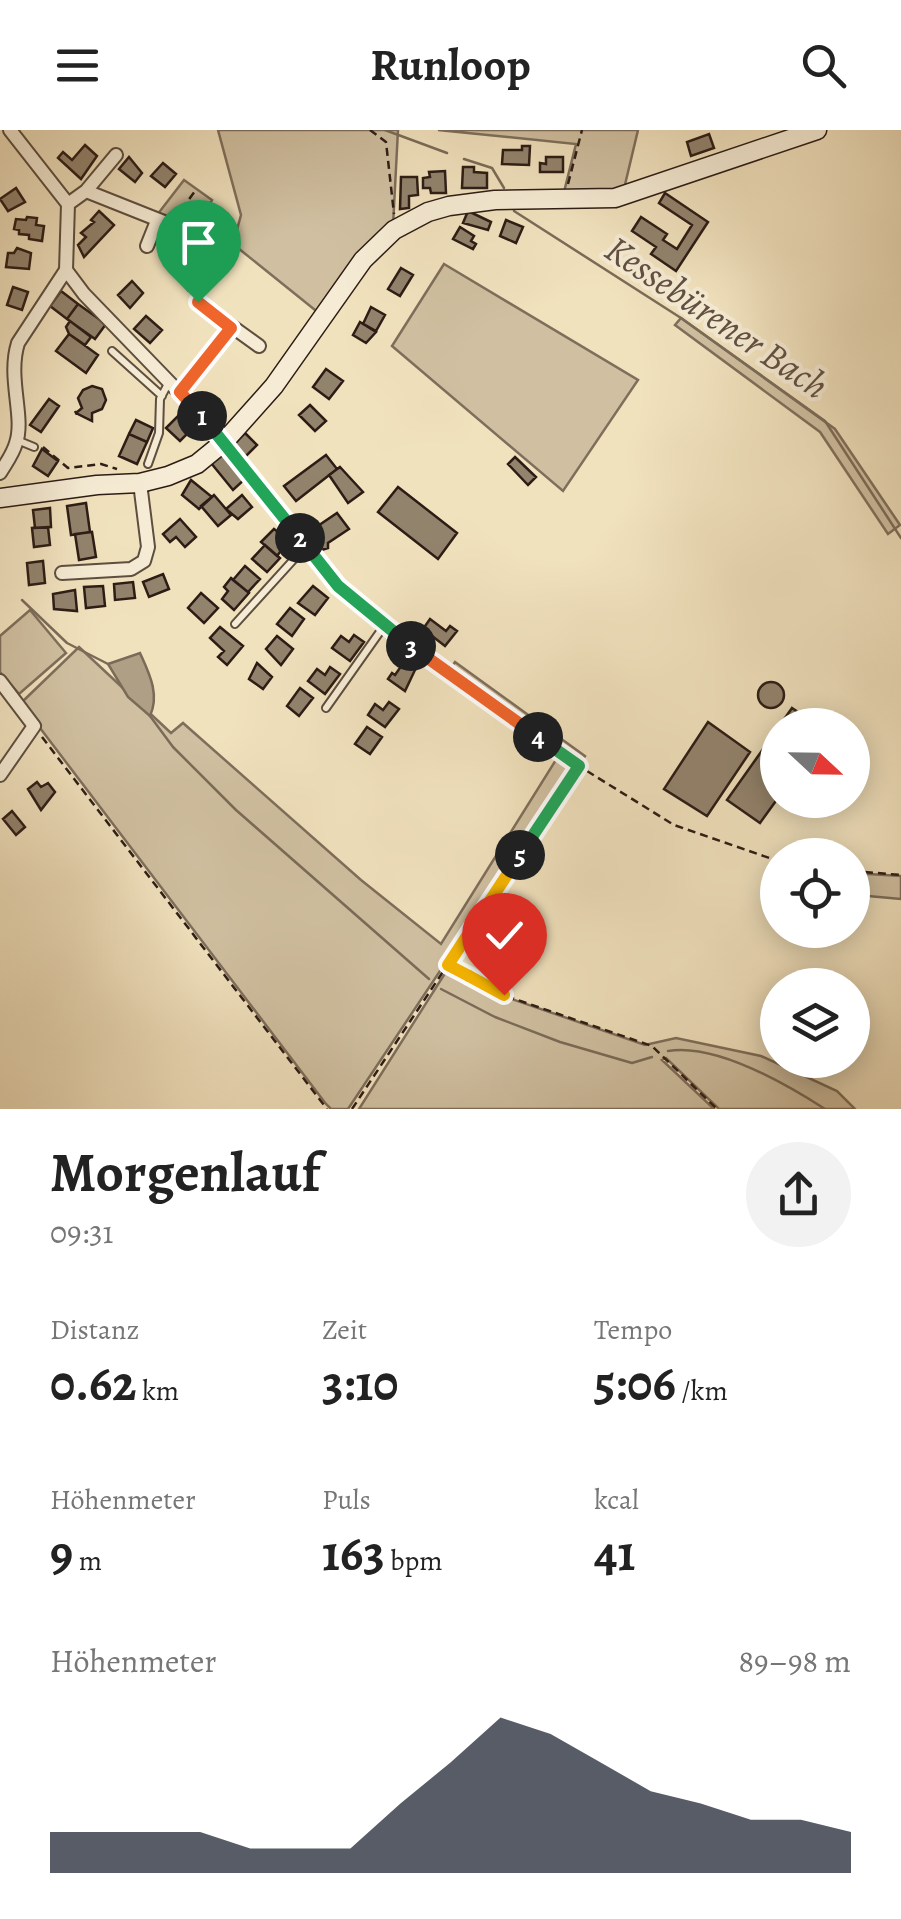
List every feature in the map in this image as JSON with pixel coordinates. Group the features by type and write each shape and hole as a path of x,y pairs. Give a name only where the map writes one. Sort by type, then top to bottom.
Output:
{"main road":[{"path":"0,498 136,483 184,470 224,442 292,364 363,260 397,228 428,212 495,200 564,200 630,194 817,130"}],"street":[{"path":"0,473 18,440 14,357 24,330 66,270 68,204 10,130"},
{"path":"68,204 86,191 116,156"},
{"path":"86,191 161,222 146,246"},
{"path":"66,270 224,442 338,586 385,626 579,766"},
{"path":"198,302 259,346"},
{"path":"180,392 231,328"},
{"path":"62,574 131,569 144,561 148,547 136,483"},
{"path":"0,681 34,726 0,775"}],"lane":[{"path":"112,351 162,396"},
{"path":"148,464 158,440 162,396 170,381"},
{"path":"18,440 34,447"},
{"path":"235,624 306,546"},
{"path":"326,708 385,626"}],"path":[{"path":"370,130 383,138 388,147 397,228"},
{"path":"564,200 582,130"},
{"path":"161,222 172,224 194,191"},
{"path":"186,203 192,207"},
{"path":"34,447 41,446 68,468 109,466 125,472 136,483"},
{"path":"34,726 328,1109"},
{"path":"352,1109 579,766 674,825 760,855"},
{"path":"870,873 901,874"},
{"path":"448,965 504,995 652,1046 717,1109"}],"shaded area":[{"path":"218,130 398,130 393,226 320,314 233,244 241,215"},
{"path":"438,130 638,130 623,193 563,196 576,144"},
{"path":"184,180 212,200 195,227 157,215"},
{"path":"444,264 638,380 563,491 392,346"},
{"path":"681,318 835,429 900,525 888,534 820,432 675,325"},
{"path":"30,610 66,653 19,694 0,672 0,636"},
{"path":"79,647 171,733 183,723 361,880 441,944 559,755 576,767 348,1109 331,1109 326,1104 21,703"},
{"path":"140,653 154,692 150,716 128,697 108,664"},
{"path":"455,662 585,756 580,764 449,671"},
{"path":"870,874 901,876 901,899 870,896"},
{"path":"449,967 503,996 645,1045 676,1038 760,1056 760,1078 809,1078 837,1091 855,1109 719,1109 666,1058 662,1060 714,1109 359,1109"}],"building":[{"path":"709,134 714,148 691,156 687,142"},
{"path":"85,145 97,156 81,179 58,158 63,152 72,160"},
{"path":"522,146 530,146 529,165 502,164 503,150 522,150"},
{"path":"129,157 142,173 135,182 119,169"},
{"path":"546,157 563,157 563,172 540,172 540,163 546,164"},
{"path":"163,163 176,174 165,187 151,176"},
{"path":"463,167 487,173 487,188 462,188"},
{"path":"445,171 446,193 431,193 430,188 423,188 423,178 430,177 429,172"},
{"path":"401,177 417,177 418,195 409,196 409,208 400,209"},
{"path":"16,188 25,202 8,211 0,199"},
{"path":"665,193 708,222 676,271 651,254 656,247 632,231 641,217 667,234 663,240 677,249 692,225 659,203"},
{"path":"99,211 114,225 84,257 78,245 86,237 81,233 94,222 91,220"},
{"path":"468,211 491,222 488,230 463,223"},
{"path":"37,218 36,225 44,226 42,241 29,239 29,235 14,229 16,219"},
{"path":"506,220 523,227 516,243 500,236"},
{"path":"460,227 474,236 473,249 453,239"},
{"path":"17,248 31,253 29,269 6,267 8,253"},
{"path":"195,265 203,272 188,290 176,277"},
{"path":"401,268 413,275 400,296 388,289"},
{"path":"132,281 143,293 130,308 118,295"},
{"path":"13,287 28,292 22,310 7,305"},
{"path":"61,291 78,304 67,319 50,306"},
{"path":"78,304 106,324 95,339 67,319"},
{"path":"371,307 385,315 376,331 363,324"},
{"path":"146,316 162,330 150,343 134,329"},
{"path":"70,321 91,337 85,345 69,334 66,327"},
{"path":"360,322 376,332 366,343 353,335"},
{"path":"69,334 98,355 86,373 56,351"},
{"path":"326,369 343,381 329,399 313,387"},
{"path":"92,386 102,389 106,400 102,409 92,413 92,421 76,413 82,408 78,398 83,390"},
{"path":"49,399 59,406 41,432 30,425"},
{"path":"310,405 326,421 315,431 299,415"},
{"path":"182,412 196,425 180,441 166,428"},
{"path":"136,420 153,428 147,442 129,434"},
{"path":"245,433 257,445 244,458 235,443"},
{"path":"129,434 147,442 137,464 119,456"},
{"path":"42,449 58,461 48,476 33,466"},
{"path":"223,453 245,479 233,490 211,463"},
{"path":"326,455 337,469 296,501 284,486"},
{"path":"515,457 536,477 528,485 508,464"},
{"path":"340,467 363,492 348,503 329,475"},
{"path":"191,480 212,497 199,509 182,495"},
{"path":"398,487 457,533 438,559 378,512"},
{"path":"214,495 231,515 218,526 201,506"},
{"path":"242,495 252,507 238,519 226,509"},
{"path":"86,503 90,532 71,535 67,506"},
{"path":"50,508 51,527 35,528 33,510"},
{"path":"337,513 349,529 328,543 328,548 315,552 303,536"},
{"path":"180,519 196,537 185,547 176,537 170,542 163,534"},
{"path":"48,527 50,545 34,547 32,528"},
{"path":"274,529 289,540 277,556 261,542"},
{"path":"92,532 96,557 79,560 75,534"},
{"path":"265,545 280,558 267,572 252,559"},
{"path":"43,561 45,583 29,585 27,563"},
{"path":"245,566 260,579 248,592 233,580"},
{"path":"163,574 169,589 149,597 143,582"},
{"path":"231,578 249,593 234,610 222,599"},
{"path":"133,582 135,598 115,600 114,584"},
{"path":"103,586 105,606 86,608 84,587"},
{"path":"313,586 328,598 315,615 298,603"},
{"path":"75,590 77,611 54,609 53,594"},
{"path":"201,593 218,608 204,623 188,608"},
{"path":"290,608 304,619 292,636 277,624"},
{"path":"430,619 446,631 450,626 457,631 445,646 423,629"},
{"path":"220,627 243,646 227,665 218,657 224,651 210,638"},
{"path":"354,635 364,642 350,661 332,648 341,636 349,642"},
{"path":"277,636 293,649 281,665 266,649"},
{"path":"404,662 415,670 405,691 388,679"},
{"path":"257,663 272,677 263,689 249,679"},
{"path":"330,667 340,674 325,694 308,681 317,669 325,675"},
{"path":"766,683 776,683 783,690 783,700 776,707 766,707 759,700 759,690"},
{"path":"300,688 313,698 299,716 287,706"},
{"path":"389,702 399,709 385,727 368,715 375,704 383,710"},
{"path":"708,722 750,752 707,816 664,789"},
{"path":"367,727 382,737 370,754 355,744"},
{"path":"760,753 760,818 764,818 760,823 727,800"},
{"path":"37,782 41,787 48,783 55,792 41,810 28,789"},
{"path":"12,811 25,827 16,835 3,819"}],"waterway":[{"name":"Kessebürener Bach","path":"385,130 447,153"},
{"name":"Kessebürener Bach","path":"464,159 492,168 504,188"},
{"name":"Kessebürener Bach","path":"514,211 681,318 825,421 901,538"},
{"path":"22,600 67,643 108,664"},
{"path":"150,716 173,747 236,810 429,979"},
{"path":"441,989 495,1017 560,1042 632,1063 652,1057"},
{"path":"668,1051 687,1050 728,1059 791,1088 825,1109"}],"route":[{"path":"198,302 231,328 180,392 338,586 426,658 579,766 448,965 504,995"}]}
